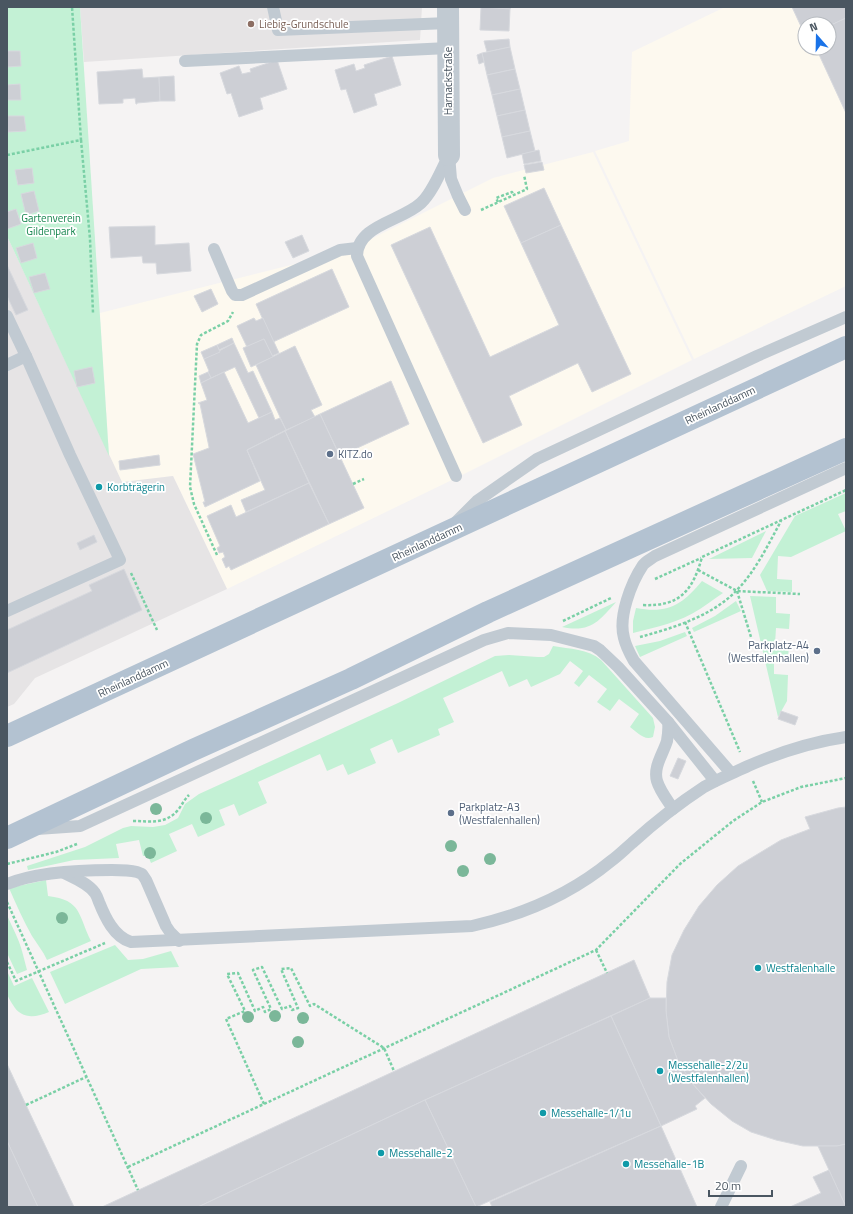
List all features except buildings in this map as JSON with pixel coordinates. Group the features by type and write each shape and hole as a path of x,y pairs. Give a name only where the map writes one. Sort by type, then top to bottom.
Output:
{"main road":[{"name":"Rheinlanddamm","path":"7,736 846,347"},
{"path":"16,834 200,747 351,679 488,612 846,449"}],"street":[{"name":"Harnackstraße","path":"448,15 449,155"}],"lane":[{"path":"273,7 278,30 448,15"},
{"path":"185,61 448,48"},
{"path":"449,155 451,179 465,210"},
{"path":"449,155 427,196 421,203 370,232 357,248 357,256 456,476"},
{"path":"214,249 235,295 242,294 340,250 357,248"},
{"path":"7,316 70,455 120,560 7,611"},
{"path":"442,535 477,501 537,459 757,356 846,317"},
{"path":"7,365 26,356"},
{"path":"731,773 634,661 624,638 622,621 629,594 644,564 655,556 846,468"},
{"path":"16,834 80,826 484,640 508,633 552,635 590,644 600,650 618,667 668,722 715,781"},
{"path":"668,722 668,737 658,762 656,774 657,782 673,809"},
{"path":"64,873 92,889 113,928 125,940 131,942 178,941 472,926 499,920 546,902 590,877 612,861 673,809 715,781 775,754 828,739 846,737"},
{"path":"7,884 39,875 98,870 132,870 142,874 146,880 166,926 178,941"},
{"path":"721,1207 741,1166"}],"path":[{"path":"72,7 81,140 90,239 93,313"},
{"path":"7,155 81,140"},
{"path":"480,210 527,189 524,175"},
{"path":"498,202 496,198 512,192 513,194"},
{"path":"217,555 194,504 190,487 197,344 201,335 228,321 242,294"},
{"path":"353,484 364,479"},
{"path":"552,635 556,624 616,596 629,594 846,490"},
{"path":"624,638 638,638 649,635 712,610 737,591 748,577 760,559 781,520"},
{"path":"629,594 644,605 665,603 684,593 690,587 702,558"},
{"path":"698,570 737,591 800,594"},
{"path":"133,577 158,630"},
{"path":"737,591 751,638"},
{"path":"685,622 762,802"},
{"path":"128,1168 596,950 680,864 733,821 762,802 801,787 846,778"},
{"path":"128,822 158,822 168,818 177,811 192,793"},
{"path":"7,864 56,852 81,843"},
{"path":"7,902 138,1190"},
{"path":"7,962 16,982 120,936"},
{"path":"596,950 607,973"},
{"path":"264,1104 226,1019 244,1011 227,974 238,974 255,1011 263,1007 265,1012 271,1009 253,970 262,966 282,1009 290,1006 292,1010 298,1008 281,969 291,968 310,1006 314,1004 384,1048 394,1071"},
{"path":"26,1105 86,1077"}],"shaded area":[{"name":"Liebig-Grundschule","path":"80,7 422,7 420,40 84,62"},
{"path":"725,7 846,7 846,286 694,359 595,151 629,141 632,52"},
{"path":"593,152 692,360 454,479 227,589 173,476 122,483 109,456 100,313 347,251 493,178"},
{"path":"7,236 122,482 173,476 227,589 35,678 14,704 7,707"}],"green space":[{"name":"Gartenverein Gildenpark","path":"7,7 80,7 109,456 7,236"},
{"path":"846,493 846,511 838,514 846,531 791,557 778,556 777,579 792,580 792,592 767,591 760,575 795,516"},
{"path":"766,531 752,558 709,559"},
{"path":"702,581 723,593 692,614 668,624 633,633 633,621 636,608 657,610 674,606 688,596"},
{"path":"750,596 776,597 776,613 790,614 789,629 776,628 775,644 789,645 788,658 774,658 774,674 788,675 787,701 778,717"},
{"path":"736,601 741,611 694,632 692,628 715,616"},
{"path":"616,602 594,624 580,628 562,627"},
{"path":"685,632 687,636 640,657 635,646 660,641"},
{"path":"553,646 585,652 596,656 601,660 653,718 655,727 653,737 644,737 630,727 639,714 619,699 610,711 597,702 607,689 589,675 579,687 574,683 583,671 570,661 560,674 531,687 527,679 509,687 502,671 443,698 454,722 438,729 440,735 398,753 392,739 370,749 376,763 348,775 343,764 327,771 320,754 258,782 267,803 239,816 234,804 219,810 225,825 198,837 192,824 169,834 177,851 151,863 148,856 143,856 139,840 116,844 119,858 74,860 28,870 27,866 85,847 123,828 131,826 153,827 165,825 178,818 185,804 199,794 398,703 495,656 509,655 544,657 549,654"},
{"path":"46,880 48,896 59,898 73,905 81,916 91,941 47,960 32,936 9,888"},
{"path":"7,915 19,942 27,970 17,974 7,953"},
{"path":"115,945 128,960 143,959 171,951 179,967 141,969 65,1004 50,972"},
{"path":"7,971 14,986 32,978 49,1012 29,1016 16,1010 7,994"}],"place":[{"name":"Liebig-Grundschule","path":"251,24"},
{"name":"KITZ.do","path":"330,454"},
{"name":"Korbträgerin","path":"99,487"},
{"name":"Parkplatz-A4 (Westfalenhallen)","path":"817,651"},
{"name":"Parkplatz-A3 (Westfalenhallen)","path":"451,813"},
{"name":"Westfalenhalle","path":"758,968"},
{"name":"Messehalle-2/2u (Westfalenhallen)","path":"660,1071"},
{"name":"Messehalle-1/1u","path":"543,1113"},
{"name":"Messehalle-2","path":"381,1153"},
{"name":"Messehalle-1B","path":"626,1164"}]}
